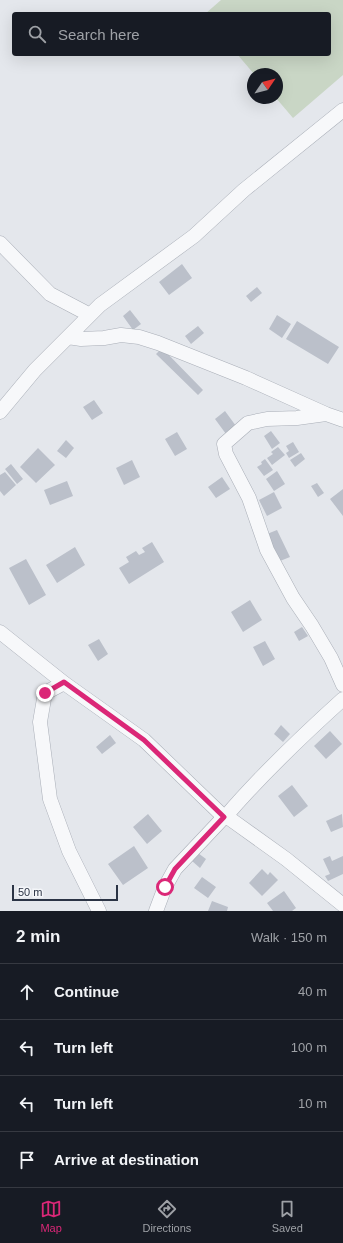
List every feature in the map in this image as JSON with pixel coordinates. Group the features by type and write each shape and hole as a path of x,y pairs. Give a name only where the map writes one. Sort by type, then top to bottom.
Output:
{"street":[{"path":"0,412 35,370 100,305 194,236 244,190 343,110"},
{"path":"0,243 50,294 90,315"},
{"path":"68,337 81,339 104,338 121,335 139,336 246,378 326,414 343,420"},
{"path":"326,414 297,418 267,419 248,424 224,444 226,454 249,498 267,550 293,598 331,658 343,685"},
{"path":"0,632 64,682 144,740 225,816 286,859 343,905"},
{"path":"64,682 45,693 40,722 44,760 50,799 69,851 99,911"},
{"path":"156,911 165,887 175,869 251,787 294,744 343,699"}],"green space":[{"path":"221,0 343,0 343,75 293,118 281,104 283,104 283,68 249,68 239,56 331,56 331,12 207,12"}],"building":[{"path":"182,264 192,278 169,295 159,282"},
{"path":"257,287 262,293 251,302 246,296"},
{"path":"130,310 141,324 133,330 123,316"},
{"path":"277,315 291,324 282,338 269,329"},
{"path":"297,321 339,347 328,364 286,339"},
{"path":"198,326 204,333 191,344 185,336"},
{"path":"162,348 203,390 198,395 156,354"},
{"path":"94,400 103,413 92,420 83,407"},
{"path":"225,411 236,426 226,434 215,419"},
{"path":"271,431 280,443 272,449 264,436"},
{"path":"177,432 187,449 175,456 165,439"},
{"path":"66,440 74,448 66,458 57,451"},
{"path":"293,442 299,452 289,458 286,453 289,451 286,446"},
{"path":"278,447 285,455 272,465 267,458 273,454 271,452"},
{"path":"38,448 55,465 36,483 20,467"},
{"path":"301,453 305,459 295,467 290,460"},
{"path":"265,459 273,470 264,476 257,467 262,464 261,462"},
{"path":"132,460 140,477 124,485 116,468"},
{"path":"11,464 23,479 17,484 5,469"},
{"path":"277,471 285,484 274,491 266,479"},
{"path":"5,472 16,485 4,496 0,491 0,475"},
{"path":"222,477 230,489 216,498 208,487"},
{"path":"67,481 73,496 50,505 44,490"},
{"path":"317,483 324,493 318,497 311,486"},
{"path":"343,489 343,516 330,499"},
{"path":"274,492 282,508 267,516 259,500"},
{"path":"277,530 290,557 280,561 267,534"},
{"path":"152,542 164,562 129,584 119,568 129,562 126,557 136,551 139,555 145,552 142,548"},
{"path":"75,547 85,565 57,583 46,565"},
{"path":"26,559 46,595 29,605 9,568"},
{"path":"250,600 262,620 243,632 231,612"},
{"path":"302,627 308,636 299,641 294,632"},
{"path":"99,639 108,654 98,661 88,645"},
{"path":"265,641 275,659 263,666 253,647"},
{"path":"281,725 290,734 283,742 274,734"},
{"path":"330,731 342,744 326,759 314,746"},
{"path":"110,735 116,743 102,754 96,747"},
{"path":"292,785 308,806 294,817 278,796"},
{"path":"148,814 162,831 147,844 133,827"},
{"path":"342,814 343,827 331,832 326,821"},
{"path":"134,846 148,868 123,885 108,864"},
{"path":"198,853 206,859 200,868 192,861"},
{"path":"330,856 332,861 343,856 343,874 328,881 325,876 330,874 323,859"},
{"path":"262,869 268,875 270,872 278,880 262,896 249,883"},
{"path":"202,877 216,887 208,898 194,888"},
{"path":"284,891 296,908 292,911 273,911 267,903"},
{"path":"212,901 228,907 227,911 208,911"}],"route":[{"path":"45,693 64,682 144,740 224,817 189,852 175,869 165,887"}]}
